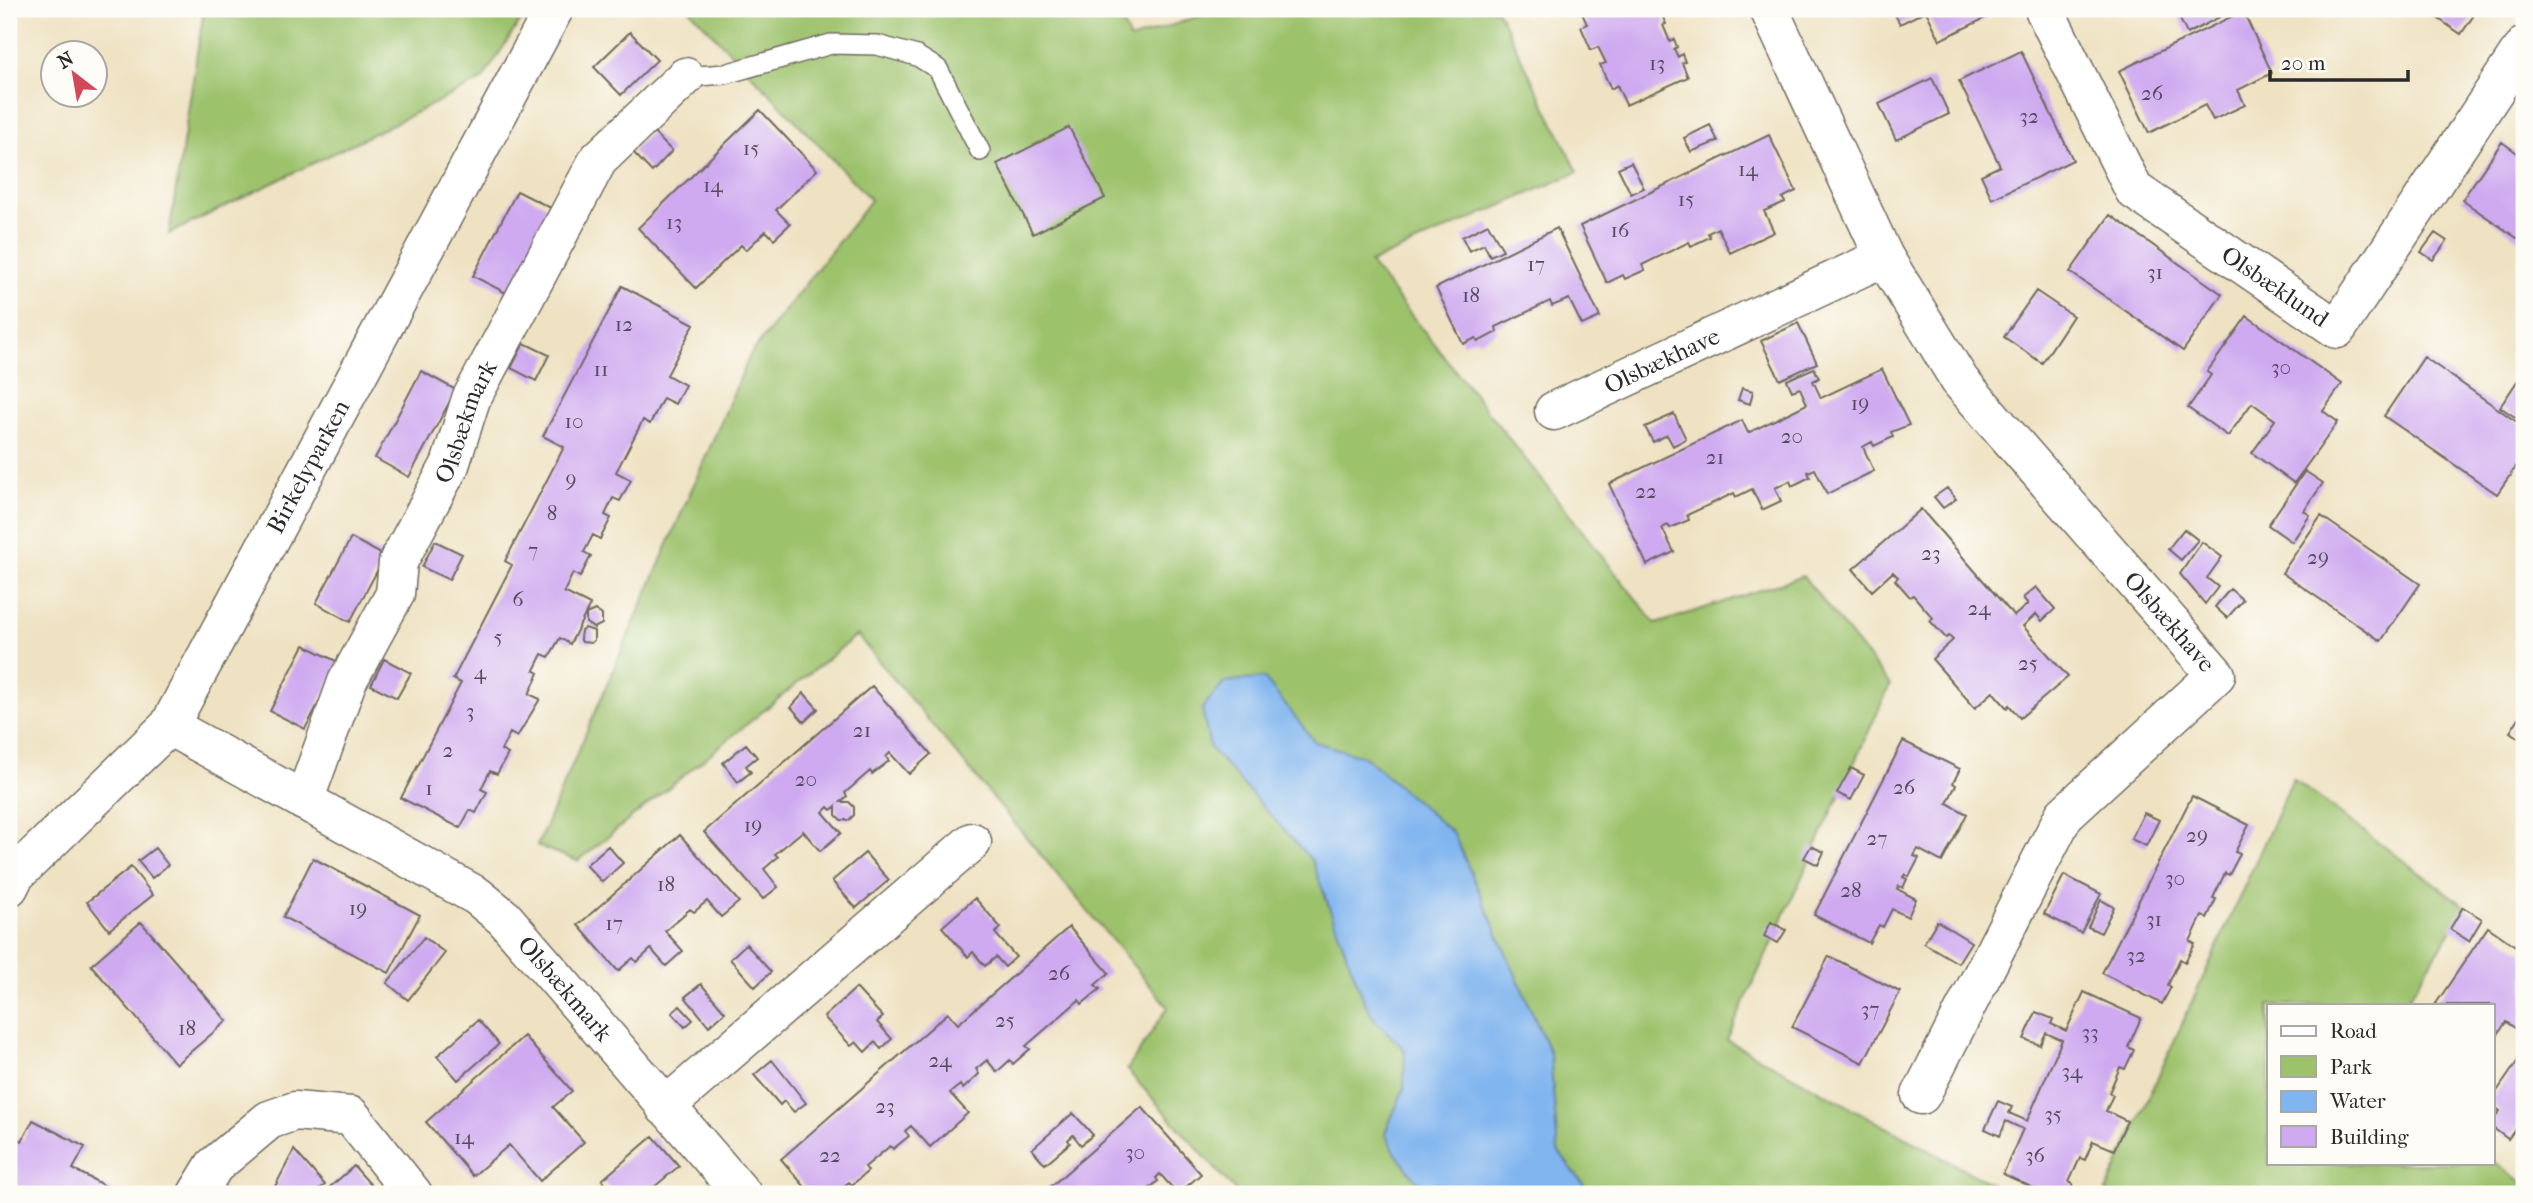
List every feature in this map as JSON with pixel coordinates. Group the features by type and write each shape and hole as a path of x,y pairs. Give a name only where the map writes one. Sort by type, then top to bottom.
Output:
{"street":[{"name":"Birkelyparken","path":"9,887 15,875 169,726 554,9"},
{"name":"Olsbækhave","path":"1769,9 1884,257 1960,381 2216,675 2064,816 1921,1095"},
{"name":"Olsbæklund","path":"2044,9 2134,190 2337,329 2524,46"},
{"name":"Olsbækmark","path":"304,801 347,682 395,594 398,562 450,464 471,399 598,160 685,77"},
{"name":"Olsbækhave","path":"1553,411 1884,257"},
{"name":"Olsbækmark","path":"169,726 477,896 504,918 742,1194"},
{"path":"665,1107 972,842"},
{"path":"197,1194 214,1166 269,1119 295,1111 351,1116 413,1194"}],"lane":[{"path":"685,77 725,74 831,44 877,45 917,56 938,68 980,151"}],"green space":[{"path":"204,9 528,9 482,80 169,234"},
{"path":"689,9 1116,9 1130,40 1219,9 1497,9 1578,172 1370,263 1656,624 1803,576 1890,685 1727,1040 2009,1194 1238,1194 1127,1070 1168,1007 857,635 578,861 537,846 750,355 871,200"},
{"path":"2293,779 2466,907 2405,1004 2267,1004 2267,1164 2494,1164 2494,1162 2524,1183 2524,1194 2105,1194"}],"water":[{"path":"1264,678 1315,742 1365,757 1454,834 1550,1053 1558,1151 1591,1194 1427,1194 1396,1154 1385,1133 1404,1088 1405,1050 1375,1020 1364,1001 1312,861 1210,748 1202,708 1225,682"}],"building":[{"path":"1580,9 1654,9 1658,17 1662,15 1670,42 1674,39 1677,47 1674,49 1678,57 1682,54 1685,62 1682,63 1688,77 1626,105 1617,85 1611,89 1600,65 1606,63 1598,47 1591,50 1581,27 1587,24"},
{"path":"1892,9 2004,9 1940,40 1926,11 1900,24"},
{"path":"2175,9 2235,9 2187,34"},
{"path":"2424,9 2478,9 2461,34"},
{"path":"2243,11 2272,73 2238,90 2245,105 2213,120 2205,105 2149,133 2119,71"},
{"path":"630,32 657,60 621,95 594,67"},
{"path":"2021,51 2073,160 1992,199 1981,175 2000,166 1959,81"},
{"path":"1932,78 1949,114 1896,140 1879,104"},
{"path":"760,110 817,170 776,210 790,224 774,239 766,231 746,250 741,245 696,288 638,228"},
{"path":"1710,125 1718,141 1691,152 1684,138"},
{"path":"1069,127 1105,198 1033,234 997,164"},
{"path":"652,131 672,151 652,172 632,151"},
{"path":"1769,135 1796,191 1782,198 1785,202 1764,211 1774,232 1730,253 1718,228 1708,233 1710,237 1691,246 1689,242 1642,265 1645,270 1625,279 1623,275 1607,283 1580,226"},
{"path":"2502,142 2524,158 2524,243 2462,200"},
{"path":"1631,162 1644,188 1631,194 1618,168"},
{"path":"517,191 553,209 508,294 473,276"},
{"path":"2110,215 2222,294 2183,351 2070,272"},
{"path":"1488,224 1503,250 1490,256 1484,244 1469,251 1462,237"},
{"path":"1557,228 1600,317 1582,325 1569,299 1552,306 1550,301 1496,327 1497,332 1478,342 1476,338 1463,344 1436,288"},
{"path":"2435,233 2447,241 2433,260 2421,252"},
{"path":"622,286 694,324 667,375 685,385 675,404 663,398 650,424 643,420 616,472 631,480 620,501 613,498 605,515 611,518 600,539 593,535 584,552 591,556 580,577 573,573 564,592 590,605 570,644 560,638 549,657 542,654 534,670 539,673 529,694 540,699 517,737 510,733 501,750 508,754 497,774 490,771 481,789 487,792 476,813 470,810 460,828 401,798 461,683 453,679 512,565 505,561 564,447 543,436"},
{"path":"2036,291 2073,316 2042,363 2004,337"},
{"path":"2247,316 2342,384 2323,411 2338,422 2294,483 2252,453 2275,420 2252,403 2228,436 2188,408 2211,375 2207,372"},
{"path":"1798,323 1817,363 1780,380 1761,341"},
{"path":"524,343 549,355 536,381 511,368"},
{"path":"2424,357 2524,427 2524,455 2497,494 2384,416"},
{"path":"1814,368 1819,378 1813,381 1821,398 1882,369 1909,425 1891,432 1893,437 1874,446 1872,442 1863,447 1874,471 1827,494 1815,469 1808,472 1810,477 1792,486 1790,481 1775,488 1781,501 1762,510 1752,489 1736,497 1734,493 1687,515 1689,520 1670,528 1668,525 1662,528 1674,552 1647,565 1609,484 1742,420 1748,433 1807,404 1800,388 1792,391 1787,380"},
{"path":"421,371 456,390 409,477 375,458"},
{"path":"2518,380 2524,384 2524,423 2500,407"},
{"path":"1742,388 1753,391 1750,404 1738,400"},
{"path":"1674,414 1686,439 1673,446 1667,435 1653,442 1645,427"},
{"path":"2305,471 2323,483 2304,511 2310,515 2292,542 2268,525"},
{"path":"1947,488 1956,499 1943,508 1934,497"},
{"path":"1921,509 2014,616 2028,604 2023,598 2036,587 2055,609 2042,621 2036,614 2023,626 2068,677 2020,718 1993,692 1975,708 1932,659 1953,640 1949,636 1946,638 1930,621 1933,618 1913,595 1910,597 1895,580 1898,577 1893,572 1872,591 1853,569"},
{"path":"2321,516 2420,584 2381,641 2282,573"},
{"path":"2184,529 2198,540 2181,560 2168,549"},
{"path":"351,538 385,556 350,622 316,603"},
{"path":"435,541 462,554 449,580 422,567"},
{"path":"2202,542 2222,557 2207,578 2218,587 2205,604 2180,574"},
{"path":"2230,589 2243,600 2227,618 2215,607"},
{"path":"595,610 602,615 602,624 594,628 586,623 586,614"},
{"path":"585,628 594,631 594,640 591,643 582,642 580,638 581,631"},
{"path":"304,645 340,663 305,729 270,711"},
{"path":"384,659 411,673 397,698 371,685"},
{"path":"872,686 931,754 909,774 890,753 886,757 889,761 872,774 870,771 845,793 847,796 841,802 849,802 854,807 854,815 849,820 841,820 836,815 836,806 831,810 828,807 823,812 841,833 820,851 803,831 775,854 778,857 764,869 778,887 763,899 704,832"},
{"path":"804,693 818,709 804,722 791,707"},
{"path":"2524,710 2524,742 2510,732"},
{"path":"1903,741 1960,769 1947,803 1967,814 1942,862 1918,849 1914,856 1919,858 1909,877 1905,874 1903,877 1907,879 1903,888 1899,886 1897,889 1916,899 1908,917 1892,909 1883,927 1879,925 1869,943 1814,915"},
{"path":"746,744 757,757 746,766 751,772 738,782 723,763"},
{"path":"1851,768 1864,775 1851,800 1837,793"},
{"path":"2192,796 2249,825 2235,852 2240,854 2229,875 2225,873 2207,918 2202,916 2190,941 2195,944 2185,962 2180,959 2162,1004 2102,973"},
{"path":"2144,813 2159,820 2146,846 2131,839"},
{"path":"680,835 739,902 721,917 707,901 694,912 690,909 665,931 683,951 666,966 651,949 637,962 633,958 618,971 578,925"},
{"path":"608,846 623,863 602,882 586,865"},
{"path":"1811,846 1824,852 1818,865 1804,858"},
{"path":"155,848 168,865 152,878 138,861"},
{"path":"865,853 889,880 856,908 832,881"},
{"path":"313,858 420,915 389,973 283,917"},
{"path":"131,867 153,895 109,930 87,902"},
{"path":"2064,875 2101,894 2081,933 2044,914"},
{"path":"975,898 1001,928 995,933 1016,957 1005,967 996,957 985,966 973,952 968,957 942,927"},
{"path":"2101,900 2114,907 2101,933 2088,927"},
{"path":"2463,907 2482,919 2469,941 2450,929"},
{"path":"1937,921 1971,942 1958,963 1924,943"},
{"path":"141,922 227,1021 176,1064 91,965"},
{"path":"1771,922 1786,930 1778,943 1764,936"},
{"path":"1069,927 1109,973 1095,985 1100,989 1082,1004 1079,1000 1026,1046 1030,1049 1013,1064 1010,1060 997,1072 987,1060 976,1069 979,1074 963,1089 960,1085 950,1093 968,1113 930,1147 911,1126 905,1131 909,1136 893,1149 890,1146 865,1167 868,1171 852,1185 849,1182 844,1186 851,1194 811,1194 781,1159 948,1013 958,1024"},
{"path":"2488,927 2524,952 2524,1034 2506,1022 2494,1040 2494,1004 2436,1004"},
{"path":"424,937 445,953 408,1000 387,983"},
{"path":"746,944 771,972 755,987 730,959"},
{"path":"1829,956 1900,992 1863,1063 1792,1027"},
{"path":"701,984 725,1012 709,1026 685,997"},
{"path":"856,988 883,1017 877,1022 892,1039 881,1049 875,1042 865,1052 856,1042 851,1046 824,1017"},
{"path":"2084,992 2141,1018 2128,1047 2134,1050 2125,1069 2120,1067 2109,1093 2113,1095 2106,1111 2127,1121 2114,1150 2093,1141 2085,1160 2080,1158 2069,1182 2073,1184 2069,1194 2047,1194 2003,1174 2023,1129 2006,1121 2000,1136 1985,1129 1998,1101 2012,1107 2009,1113 2027,1121 2062,1040 2046,1033 2040,1045 2024,1039 2036,1012 2053,1019 2051,1024 2066,1031"},
{"path":"680,1006 693,1020 685,1027 672,1013"},
{"path":"478,1020 499,1044 458,1080 437,1056"},
{"path":"524,1036 572,1091 553,1107 584,1142 540,1181 509,1145 473,1176 426,1122"},
{"path":"2524,1052 2524,1138 2517,1133 2522,1126 2519,1124 2508,1139 2494,1129 2494,1115 2496,1116 2500,1111 2494,1107 2494,1096"},
{"path":"772,1060 806,1103 794,1112 784,1101 780,1105 754,1075"},
{"path":"1142,1107 1201,1174 1178,1194 1160,1174 1156,1178 1158,1181 1143,1194 1042,1194"},
{"path":"1073,1113 1093,1135 1081,1145 1073,1135 1068,1140 1070,1143 1045,1164 1032,1149"},
{"path":"33,1120 85,1147 73,1169 120,1194 9,1194 9,1143 13,1136 22,1141"},
{"path":"653,1136 679,1166 646,1194 614,1194 602,1180"},
{"path":"294,1150 325,1185 314,1194 271,1194"},
{"path":"354,1166 379,1194 322,1194"}]}
